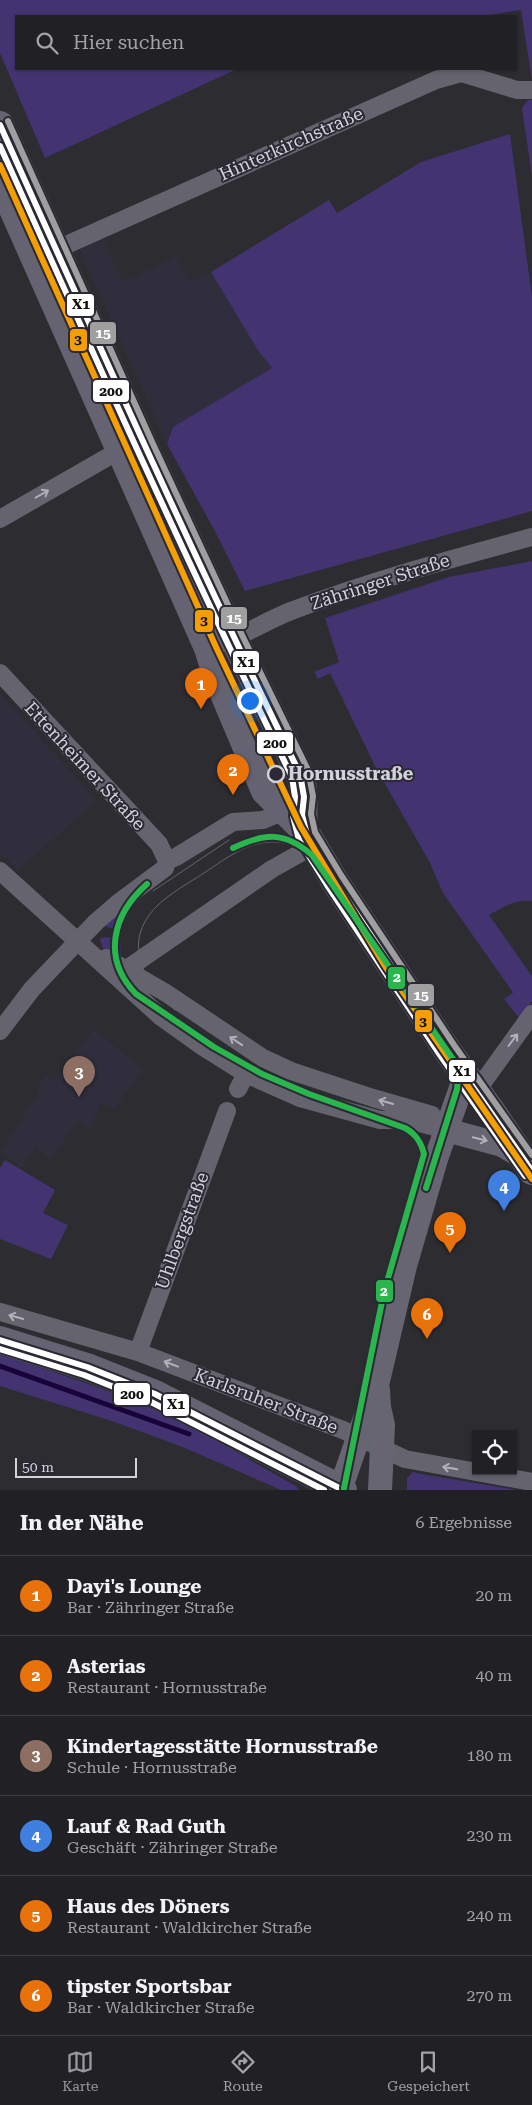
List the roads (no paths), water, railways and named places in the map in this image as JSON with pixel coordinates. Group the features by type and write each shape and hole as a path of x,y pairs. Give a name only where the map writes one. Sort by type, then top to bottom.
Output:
{"main road":[{"path":"0,125 55,250 234,639 300,774 283,809"},
{"path":"0,180 208,648 217,677 266,791 283,809 302,815 308,838 334,880 458,1102 502,1145 527,1164"},
{"path":"458,1102 527,1164"},
{"path":"0,1340 87,1367 155,1394 342,1490 358,1436 378,1381 405,1266 458,1102"},
{"path":"378,1381 382,1425 380,1490"}],"street":[{"name":"Hinterkirchstraße","path":"55,250 436,80 461,73 517,90 532,90"},
{"path":"0,519 120,450"},
{"name":"Zähringer Straße","path":"208,648 234,639 254,627 291,611 439,562 532,538"},
{"name":"Ettenheimer Straße","path":"0,674 159,844 167,861"},
{"path":"0,1031 32,989 78,942 110,910 159,875 165,868 167,861 234,822 283,809"},
{"path":"121,973 272,869 308,838"},
{"path":"0,871 78,942 121,973 180,1002 253,1053 291,1071 373,1098 458,1102"},
{"path":"121,973 172,1026 242,1081 380,1120 409,1120 458,1102 481,1084 532,1014"},
{"name":"Uhlbergstraße","path":"138,1352 227,1112"},
{"name":"Karlsruher Straße","path":"0,1312 138,1352 358,1436 405,1459 532,1482"}],"waterway":[{"path":"0,1366 189,1434"}],"tram line":[{"path":"153,891 229,840"},
{"path":"175,1010 154,987 146,974 140,961 138,947 140,934 146,920 157,906 174,892 241,850 262,843 273,842 294,846 312,856 349,893"},
{"path":"433,1154 458,1080 456,1069"}],"place":[{"name":"Dayi's Lounge","path":"201,709"},
{"name":"Hornusstraße","path":"276,774"},
{"name":"Asterias","path":"233,795"},
{"name":"Kindertagesstätte Hornusstraße","path":"79,1097"},
{"name":"Lauf & Rad Guth","path":"504,1211"},
{"name":"Haus des Döners","path":"450,1253"},
{"name":"tipster Sportsbar","path":"427,1339"}]}
